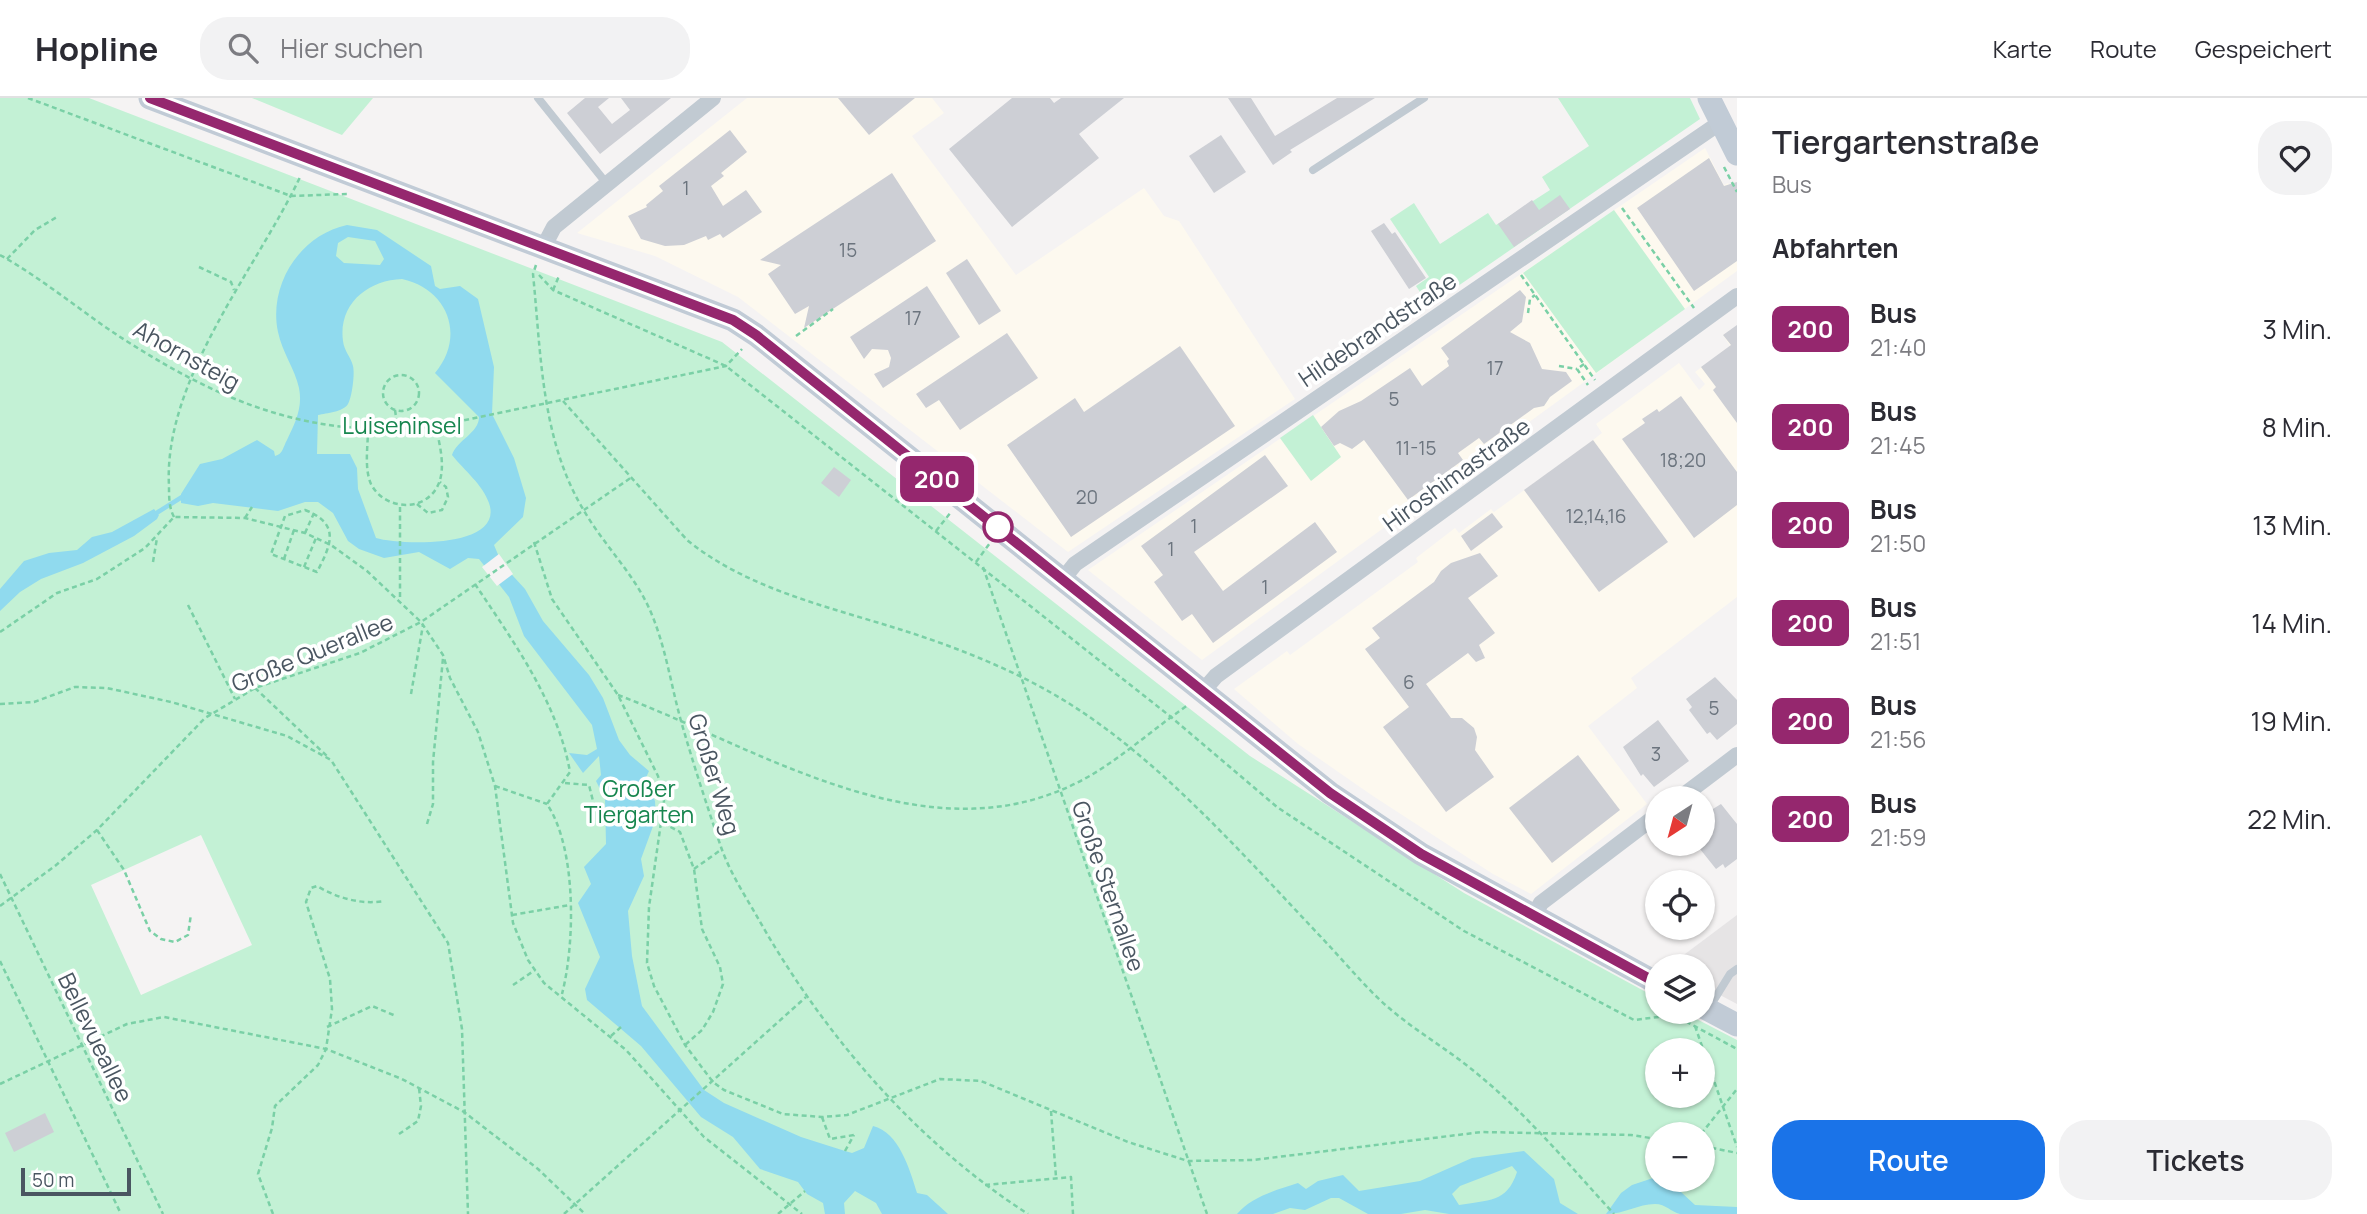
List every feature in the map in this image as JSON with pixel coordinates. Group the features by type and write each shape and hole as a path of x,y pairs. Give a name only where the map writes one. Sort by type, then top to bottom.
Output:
{"main road":[{"path":"150,98 177,103 541,253 708,309 756,335 1063,579 1200,695 1378,826 1421,854 1645,977"},
{"path":"1709,98 1737,154"},
{"path":"1715,1018 1737,1025"}],"street":[{"path":"541,253 554,227 713,98"},
{"name":"Hildebrandstraße","path":"1063,579 1075,564 1721,122"},
{"name":"Hiroshimastraße","path":"1200,695 1216,677 1737,296"},
{"path":"1696,786 1737,755"},
{"path":"1533,917 1541,903 1645,824"}],"lane":[{"path":"538,98 607,184"},
{"path":"1313,170 1424,98"},
{"path":"1715,995 1730,974 1737,969"}],"path":[{"path":"28,98 291,195 311,195"},
{"path":"174,517 169,499 173,442 192,380 238,282 303,171"},
{"path":"1619,203 1693,308"},
{"path":"7,259 35,230 57,217"},
{"name":"Großer Weg","path":"541,253 533,274 546,404 561,467 583,511 632,575 651,612 662,641 681,720 722,849 775,948 832,1032 962,1169 1028,1214"},
{"name":"Ahornsteig","path":"0,255 128,342 192,380 232,399 317,422 368,429 398,430 436,426 726,366"},
{"path":"199,267 232,282 238,282"},
{"path":"1519,272 1595,380"},
{"path":"539,275 553,290 726,366 1171,717 1277,807 1464,931 1634,1020 1645,1019"},
{"path":"553,290 559,276"},
{"path":"232,282 234,290"},
{"path":"1528,313 1530,299 1535,295"},
{"path":"796,335 833,309"},
{"path":"726,366 748,342"},
{"path":"1559,366 1577,369 1584,364"},
{"path":"1577,369 1588,385"},
{"path":"396,410 407,410 419,399 417,382 408,375 396,375 384,386 384,398 396,410 398,430"},
{"path":"562,401 687,541 731,571 906,631 1021,678 1073,706 1130,748 1217,828 1381,1000 1426,1038 1474,1070 1544,1134 1614,1214"},
{"path":"368,429 367,460 372,485 389,502 400,506 416,503 430,495 440,482 442,462 436,426"},
{"name":"Große Querallee","path":"0,906 97,830 181,740 212,713 255,688 360,653 422,624 505,562 632,477"},
{"path":"416,503 428,513 442,510 448,500 448,492 440,482"},
{"path":"400,506 401,600"},
{"path":"245,517 252,507"},
{"path":"295,510 314,513 328,527 331,545 317,572 271,554 285,516 295,510"},
{"path":"936,531 953,510"},
{"path":"305,533 314,513"},
{"path":"174,517 245,517 305,533 331,545 401,600 422,624 443,655 450,678 478,732 495,786 512,915 528,960 544,983 611,1036 704,1137 802,1214"},
{"path":"0,632 57,593 97,579 157,538 174,517"},
{"path":"284,559 294,530"},
{"path":"153,562 157,538"},
{"path":"304,567 316,538"},
{"path":"976,562 992,541"},
{"path":"534,542 552,598 618,695 658,776 664,800 650,894 647,963 654,986 685,1045 713,1082 743,1100 783,1114 822,1117 847,1115 940,1079 981,1081 1128,1142 1188,1161 1253,1160 1482,1132 1645,1137"},
{"name":"Große Sternallee","path":"983,567 1207,1214"},
{"path":"475,584 517,648 565,745 570,772 565,783 547,804"},
{"path":"188,605 234,699"},
{"path":"411,694 422,624"},
{"path":"427,824 433,804 433,762 443,655"},
{"path":"0,704 34,702 75,687 107,688 212,713 287,736 331,760"},
{"path":"255,688 331,760 448,943 462,1029 468,1214"},
{"path":"618,695 819,780 910,804 969,810 1014,803 1091,775 1200,695"},
{"path":"565,783 589,785 595,809"},
{"path":"495,786 547,804 560,831 570,905 569,968 562,996"},
{"path":"662,823 680,832 694,869 702,929 720,967 723,984 702,1030 685,1045"},
{"path":"97,830 124,870 150,931 161,939 175,942 188,935 191,914"},
{"path":"694,869 722,849"},
{"name":"Bellevueallee","path":"0,874 163,1214"},
{"path":"272,1214 258,1174 272,1128 275,1106 318,1065 326,1049 327,1027 332,1009 330,979 306,902 311,888 317,886 335,897 347,897 367,904 384,901"},
{"path":"512,915 570,905"},
{"path":"0,961 121,1214"},
{"path":"513,985 535,970"},
{"path":"564,1214 701,1088 713,1082 806,997"},
{"path":"327,1027 372,1006 396,1016"},
{"path":"0,1084 127,1024 164,1017 326,1049 419,1088 464,1112 499,1136 585,1214"},
{"path":"1704,1024 1723,1108 1737,1147"},
{"path":"1712,1024 1737,1049"},
{"path":"611,1036 621,1027"},
{"path":"399,1134 418,1121 421,1106 419,1088"},
{"path":"1711,1122 1737,1089"},
{"path":"1051,1110 1056,1177"},
{"path":"822,1117 830,1139 854,1135 845,1152"},
{"path":"1715,1148 1737,1153"},
{"path":"985,1185 1071,1177 1073,1214"},
{"path":"778,1214 805,1191"}],"shaded area":[{"path":"747,98 932,98 944,113 912,136 1016,275 1144,188 1164,216 1179,221 1295,399 1068,552 738,297 655,256 577,233"},
{"path":"1705,148 1724,185 1728,183 1737,199 1737,271 1202,660 1088,570"},
{"path":"1737,329 1737,597 1631,678 1637,688 1588,726 1645,801 1645,806 1531,894 1493,874 1373,796 1298,744 1234,689 1287,651 1290,655 1418,562 1416,558 1455,528 1459,533 1491,509 1494,512 1593,440 1602,433 1596,424 1679,363 1699,390 1705,384 1695,372 1730,346 1723,335"},
{"path":"1737,915 1737,1004 1715,992 1715,954 1685,954 1704,940 1715,940 1715,932"}],"green space":[{"name":"Großer Tiergarten","path":"0,98 89,98 722,342 1250,756 1464,893 1645,991 1645,1024 1706,1024 1737,1040 1737,1214 0,1214","holes":["201,835 252,945 141,995 91,885"]},
{"path":"252,98 373,98 342,135"},
{"path":"1558,98 1690,98 1700,119 1429,306 1416,286 1429,277 1390,219 1414,203 1440,244 1488,213 1496,225 1550,190 1542,177 1589,146"},
{"path":"1614,210 1685,309 1596,373 1523,273"},
{"path":"1313,415 1341,457 1311,481 1280,438"}],"water":[{"path":"347,225 377,230 431,266 435,286 440,289 460,286 478,299 494,367 492,414 514,458 526,498 523,517 494,545 502,564 525,589 543,621 589,675 603,698 619,740 630,755 649,771 645,780 655,801 656,818 641,859 644,876 628,911 632,956 642,1006 704,1090 724,1103 801,1137 852,1153 864,1148 873,1126 882,1130 897,1144 902,1153 917,1193 927,1195 948,1214 882,1214 876,1203 855,1191 844,1203 845,1214 825,1214 823,1203 807,1194 798,1182 760,1169 733,1137 701,1117 641,1046 587,1000 585,989 600,957 578,903 591,884 584,867 606,844 605,799 596,781 601,775 599,756 583,773 569,753 587,755 597,749 592,725 524,636 509,597 479,559 468,558 450,569 419,552 384,558 359,549 348,541 333,513 318,502 305,502 278,511 213,503 198,506 181,503 181,494 200,464 222,459 257,440 274,451 275,456 280,454 298,415 300,395 278,332 278,297 283,280 302,251 315,239","holes":["348,237 375,241 384,259 380,265 344,263 336,256 338,243","402,279 418,284 441,303 450,330 449,344 435,373 479,417 475,428 452,455 482,490 489,503 490,518 481,529 447,540 406,542 376,538 358,489 357,468 350,454 317,454 318,415 346,407 352,391 353,366 343,341 345,316 358,296 367,289 389,280"]},
{"path":"154,509 159,515 157,519 134,536 83,563 41,579 20,592 0,611 0,589 24,561 49,553 77,550 92,537 112,532"},
{"path":"1524,1151 1554,1179 1560,1203 1578,1214 1449,1214 1425,1210 1401,1214 1368,1214 1339,1198 1331,1198 1305,1210 1290,1208 1273,1214 1237,1214 1257,1198 1298,1183 1306,1189 1318,1181 1343,1175 1359,1191 1420,1181 1472,1158","holes":["1512,1166 1517,1172 1508,1190 1487,1201 1459,1205 1452,1194 1460,1186"]},
{"path":"1645,1181 1645,1192 1681,1192 1695,1205 1737,1207 1737,1214 1680,1214 1655,1204 1606,1214 1621,1193"}],"pier":[{"path":"499,554 513,574 497,586 482,567"}],"building":[{"path":"585,98 609,98 598,107 612,124 630,110 621,98 671,98 600,154 567,113"},
{"path":"838,98 915,98 869,135"},
{"path":"1012,98 1050,98 1054,103 1061,98 1124,98 1079,134 1099,158 1012,227 949,149"},
{"path":"1228,98 1251,98 1275,136 1337,98 1375,98 1290,150 1292,152 1273,165"},
{"path":"730,130 747,152 721,173 724,176 711,186 723,206 746,190 762,212 723,238 720,234 708,240 706,236 684,245 665,246 641,239 628,216 647,207 646,205 663,191 659,186"},
{"path":"1221,135 1246,172 1214,193 1189,156"},
{"path":"1709,158 1724,186 1737,182 1737,261 1694,291 1637,208"},
{"path":"892,173 936,241 804,328 809,306 795,314 768,274 781,265 760,260"},
{"path":"1560,195 1570,209 1514,247 1498,224 1532,200 1539,210"},
{"path":"1384,223 1392,234 1395,232 1426,278 1409,289 1371,231"},
{"path":"967,259 1001,311 979,325 946,273"},
{"path":"927,286 960,337 883,388 874,374 889,367 891,358 888,350 872,349 864,359 850,337"},
{"path":"1520,290 1526,297 1522,322 1510,332 1530,343 1542,369 1566,372 1572,381 1550,397 1544,406 1534,408 1484,444 1479,438 1458,453 1463,460 1408,500 1364,440 1352,449 1340,443 1334,446 1321,427 1339,411 1361,401 1410,368 1422,386 1449,366 1449,359 1441,348"},
{"path":"1737,325 1737,423 1713,390 1716,387 1701,367 1731,345 1723,335"},
{"path":"1007,333 1038,378 960,430 939,400 926,408 916,394"},
{"path":"1180,346 1235,426 1071,537 1007,445 1075,398 1084,412"},
{"path":"1681,396 1737,472 1737,505 1694,538 1622,439 1645,423 1642,419 1657,409 1659,412"},
{"path":"1593,440 1668,542 1599,592 1524,490"},
{"path":"1265,455 1288,486 1194,552 1223,591 1315,522 1337,552 1213,643 1192,614 1182,621 1154,582 1163,575 1141,546"},
{"path":"834,467 851,480 839,497 821,483"},
{"path":"1492,513 1503,527 1471,551 1461,536"},
{"path":"1480,553 1498,576 1468,598 1495,633 1479,645 1485,658 1476,662 1468,653 1426,684 1451,718 1462,718 1474,728 1477,737 1475,750 1494,777 1446,812 1383,727 1409,707 1365,649 1380,638 1372,628 1434,582 1441,571 1451,563"},
{"path":"1715,677 1737,700 1737,724 1717,740 1710,732 1707,734 1689,710 1692,707 1686,699"},
{"path":"1658,720 1689,761 1653,786 1643,774 1641,776 1623,747"},
{"path":"1578,755 1620,810 1552,863 1509,808"},
{"path":"1721,804 1737,824 1737,859 1725,868 1723,864 1716,869 1706,856 1715,856 1715,808"},
{"path":"45,1113 54,1132 14,1152 5,1133"}],"waterway":[{"path":"158,512 182,497"}],"bus line":[{"name":"200","path":"150,98 491,225 733,320 783,356 808,379 998,527 1330,793 1421,854 1645,977"}],"park label":[{"name":"Luiseninsel","path":"402,425"}]}
